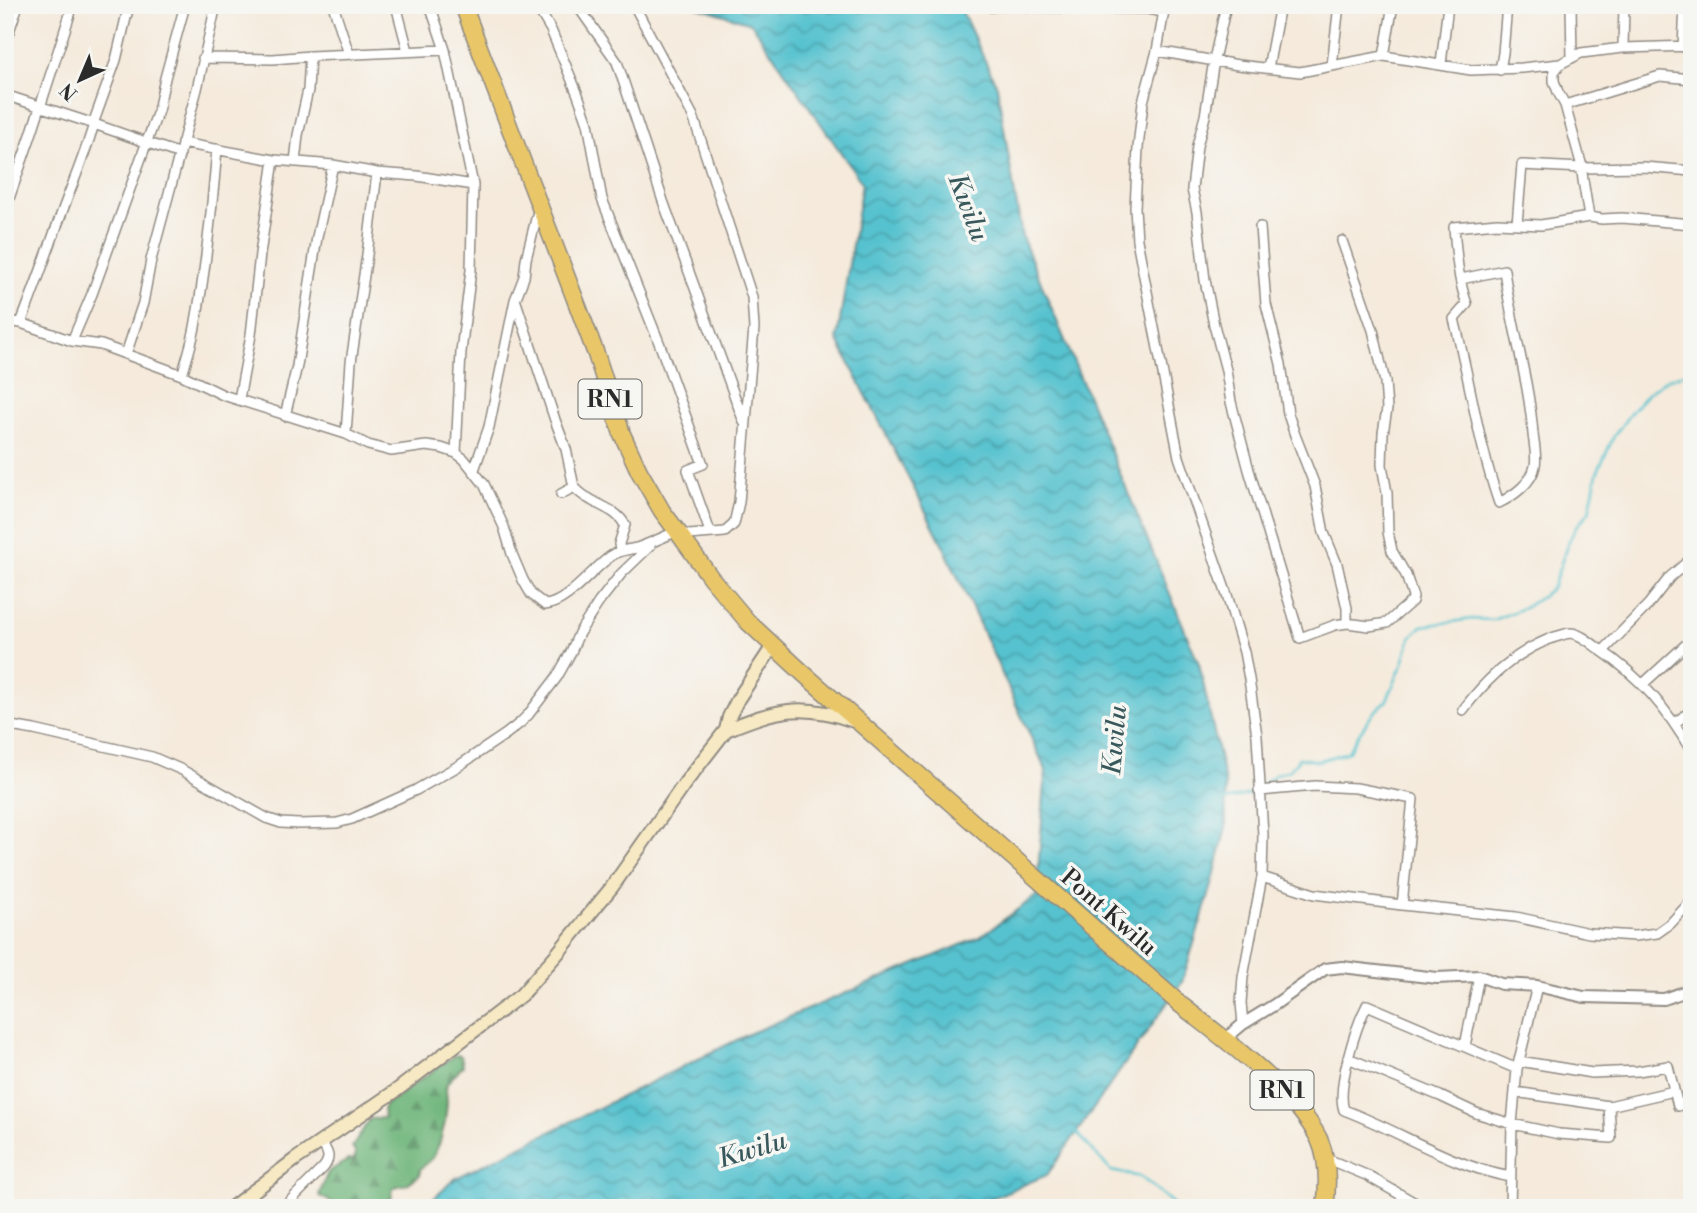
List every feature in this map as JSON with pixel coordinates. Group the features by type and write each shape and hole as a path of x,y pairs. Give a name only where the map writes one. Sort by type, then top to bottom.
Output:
{"highway":[{"name":"RN1","path":"463,5 596,354 622,434 639,471 662,511 710,578 748,622 864,725"},
{"name":"Pont Kwilu","path":"864,725 1224,1040"},
{"name":"RN1","path":"1224,1040 1283,1091 1319,1139 1325,1158 1325,1208"}],"main road":[{"path":"231,1208 296,1159 397,1090 521,995 612,887 726,730 737,699 774,646"},
{"path":"726,730 769,713 799,709 833,713 864,725"}],"street":[{"path":"5,43 18,5"},
{"path":"5,210 73,5"},
{"path":"21,324 84,157 116,60 129,5"},
{"path":"72,341 92,294 158,111 185,5"},
{"path":"126,354 142,303 216,5"},
{"path":"333,5 349,54"},
{"path":"396,5 408,51"},
{"path":"430,5 445,50 473,185 471,271 461,352 456,453"},
{"path":"536,5 551,30 578,95 587,123 602,199 660,345 703,464 688,470 710,532"},
{"path":"577,5 617,62 667,212 746,426"},
{"path":"5,321 72,341 101,345 182,375 223,395 346,434 368,445 391,451 426,446 456,453 474,470 492,497 523,580 531,594 545,605 557,602 620,551 677,531 689,535 725,532 734,524 739,502 754,328 752,297 693,116 634,5"},
{"path":"991,7 1005,5"},
{"path":"1014,5 1164,8 1157,51 1143,102 1135,208 1137,240 1179,457 1244,652 1257,736 1263,835 1262,877 1243,977 1243,1024"},
{"path":"1226,5 1197,146 1192,189 1205,280 1231,402 1300,638 1335,625 1347,623 1369,626 1387,623 1412,601 1413,597 1406,575 1392,551 1388,532 1387,493 1382,465 1387,409 1385,382 1373,330 1342,242"},
{"path":"1268,68 1280,5"},
{"path":"1332,65 1339,5"},
{"path":"1384,56 1393,5"},
{"path":"1441,64 1448,5"},
{"path":"1500,70 1507,5"},
{"path":"1571,5 1572,58"},
{"path":"1623,48 1624,5"},
{"path":"1157,51 1300,72 1384,56 1471,70 1500,70 1560,64 1581,53 1623,48 1687,47 1685,5"},
{"path":"203,58 273,59 445,50"},
{"path":"295,162 308,90 310,56"},
{"path":"1560,64 1554,80 1565,105 1582,168 1589,217"},
{"path":"1565,105 1660,76 1692,79"},
{"path":"5,95 180,154"},
{"path":"182,144 274,160 333,165 473,185"},
{"path":"182,375 201,293 217,149"},
{"path":"239,399 251,335 274,160"},
{"path":"285,416 297,366 317,237 333,165"},
{"path":"1517,224 1522,165 1644,167 1692,171"},
{"path":"346,434 351,362 368,255 377,173"},
{"path":"474,470 489,427 515,300 524,277 539,206"},
{"path":"1461,279 1504,270 1508,303 1532,412 1535,467 1520,490 1499,503 1469,392 1465,361 1454,319 1467,304 1461,279 1454,227 1497,223 1541,225 1589,217 1692,224"},
{"path":"1260,228 1266,304 1288,414 1315,486 1324,533 1337,564 1347,608 1347,623"},
{"path":"515,300 566,449 574,487 624,522 620,551"},
{"path":"561,494 574,487"},
{"path":"5,726 152,757 182,770 266,818 281,823 328,824 352,819 416,790 460,765 520,723 557,677 598,602 621,574 660,539"},
{"path":"1602,651 1692,558"},
{"path":"1463,710 1497,672 1541,642 1570,633 1581,637 1622,664 1643,684 1675,723 1692,752"},
{"path":"1643,684 1692,639"},
{"path":"1675,723 1692,710"},
{"path":"1259,791 1315,786 1356,788 1413,799 1402,905"},
{"path":"1262,877 1314,894 1516,917 1589,933 1635,936 1657,933 1671,923 1692,900"},
{"path":"1224,1040 1243,1024 1325,969 1342,967 1437,978 1479,976 1501,984 1537,986 1584,997 1664,999 1692,989"},
{"path":"1465,1046 1479,976"},
{"path":"1510,1208 1512,1124 1518,1065 1537,986"},
{"path":"1510,1177 1488,1173 1461,1163 1373,1121 1343,1110 1340,1101 1349,1058 1367,1005 1518,1065 1592,1073 1638,1071 1668,1066 1678,1106 1692,1099"},
{"path":"1349,1058 1476,1113 1559,1134 1611,1138 1609,1106"},
{"path":"1515,1092 1609,1106 1674,1091"},
{"path":"283,1208 328,1161 328,1154 322,1143"},
{"path":"1325,1158 1366,1175 1424,1208"}],"green space":[{"path":"458,1055 461,1056 463,1066 447,1083 445,1122 440,1142 433,1158 420,1169 420,1175 407,1184 394,1187 391,1198 394,1208 359,1208 356,1203 342,1207 319,1195 328,1172 350,1159 353,1161 356,1154 352,1147 370,1119 384,1118 383,1109 386,1104"}],"water":[{"name":"Kwilu","path":"692,5 959,5 997,86 1022,237 1199,664 1225,783 1226,827 1212,885 1182,982 1047,1175 968,1208 423,1208 456,1178 751,1033 980,937 1036,896 1046,770 944,547 837,339 862,183 751,23"}],"waterway":[{"path":"1264,784 1276,774 1290,770 1299,758 1318,761 1348,752 1374,712 1386,702 1411,637 1422,626 1472,619 1493,620 1526,607 1553,587 1568,543 1576,527 1589,512 1597,473 1614,436 1649,392 1667,379 1692,371"},
{"path":"1222,801 1250,794 1255,789"},
{"path":"1075,1131 1111,1171 1141,1177 1178,1208"}]}
